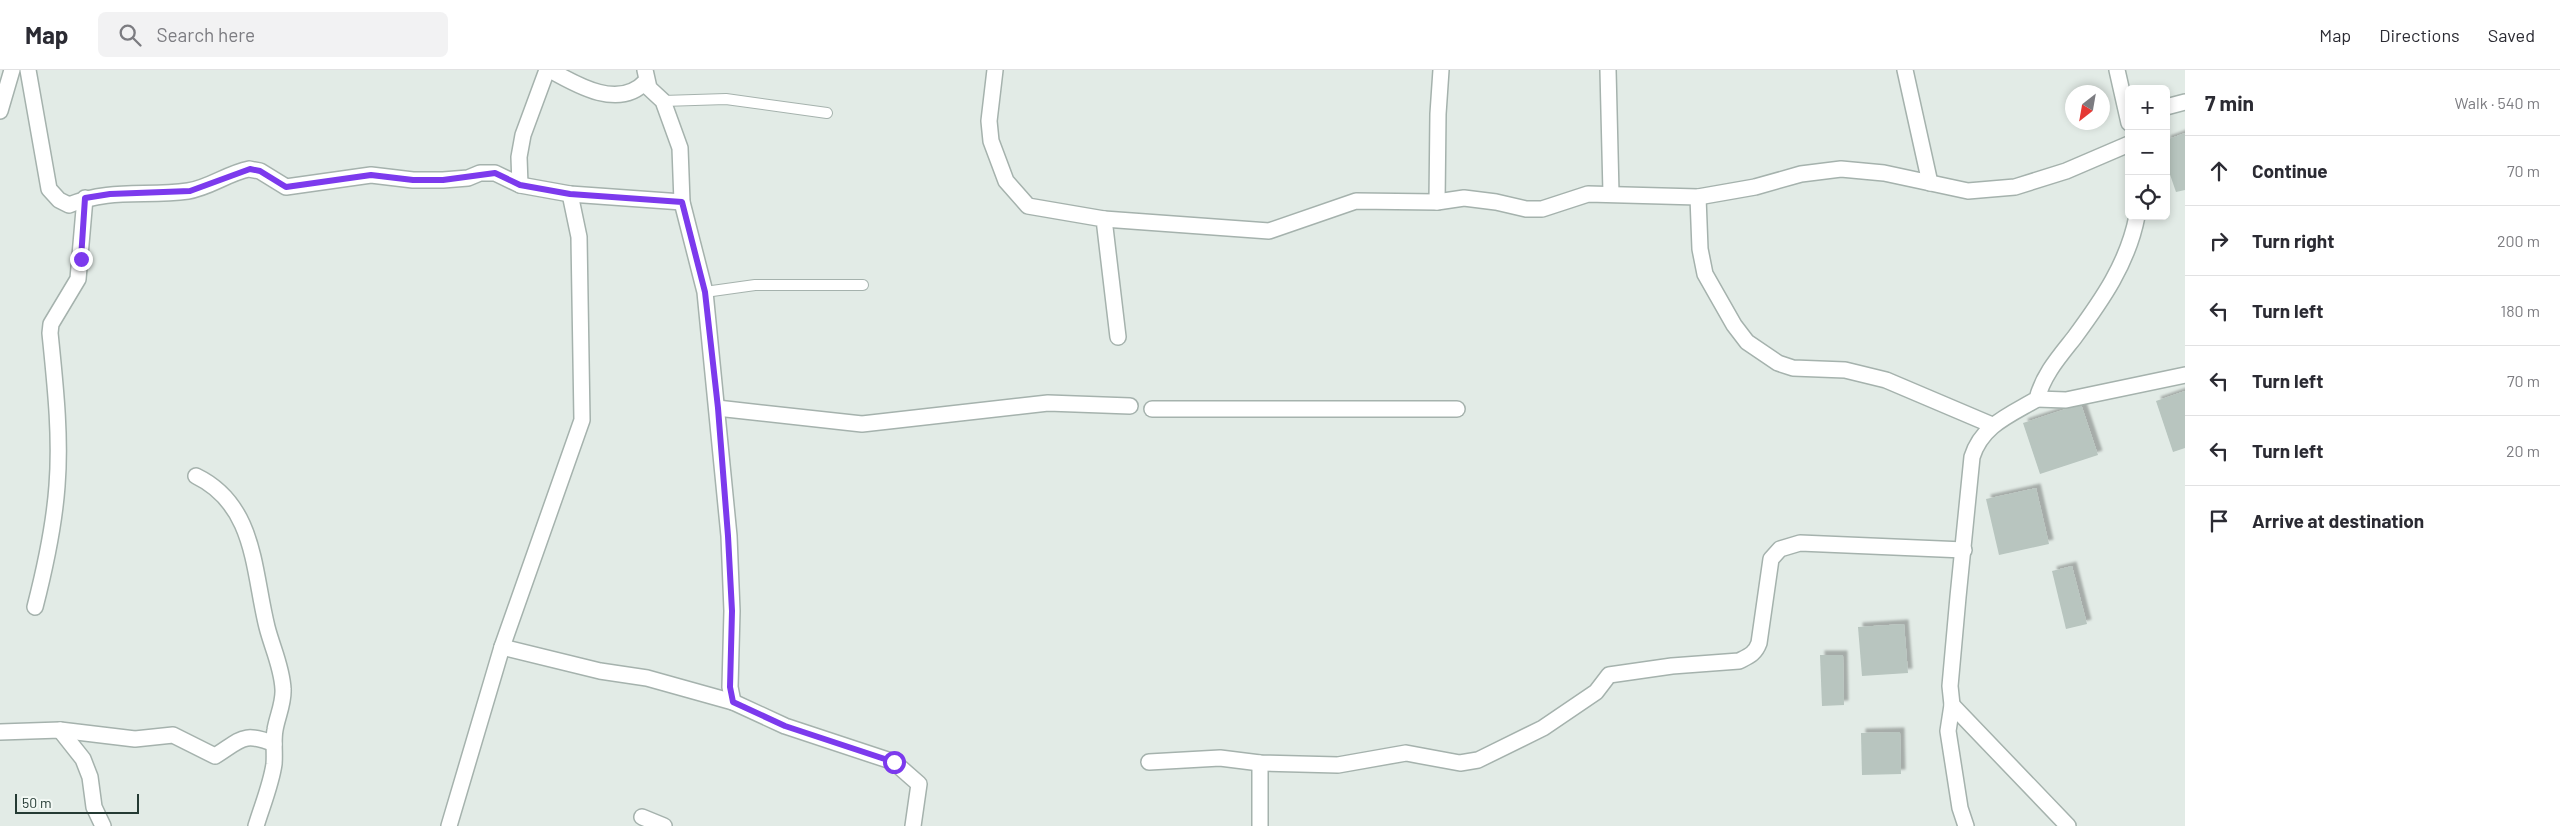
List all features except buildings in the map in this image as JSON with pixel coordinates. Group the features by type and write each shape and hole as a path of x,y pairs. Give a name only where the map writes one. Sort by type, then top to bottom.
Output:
{"street":[{"path":"0,111 12,70"},
{"path":"28,70 49,189 59,200 69,205 85,198 110,194 190,191 250,169 260,171 286,187 361,176 443,180 468,178 480,173 495,173 520,185 570,194 682,202"},
{"path":"520,185 519,157 523,135 549,70 590,91 621,94 634,92 646,76"},
{"path":"995,70 990,121 991,141 1006,182 1028,206 1104,219 1269,231 1356,201 1437,202 1464,198 1542,210 1588,194 1698,197 1756,187 1801,174 1841,169 1884,173 1968,191 2015,186 2066,171 2125,146"},
{"path":"1437,202 1440,70"},
{"path":"1608,70 1611,194"},
{"path":"1905,70 1930,183"},
{"path":"2117,70 2125,104"},
{"path":"646,76 650,88 663,101 680,148 682,202 705,292 718,408 728,536 732,611 730,687 733,702"},
{"path":"2170,106 2185,102"},
{"path":"449,826 502,647 582,420 579,237 570,194"},
{"path":"1698,197 1700,249 1705,274 1734,325 1747,342 1778,363 1793,368 1845,370 1886,380 1992,425"},
{"path":"35,607 49,541 57,486 57,411 50,333 51,324 78,280 85,198"},
{"path":"1104,219 1118,337"},
{"path":"2037,399 2044,378 2108,289 2126,254 2136,220"},
{"path":"1966,826 1960,808 1950,755 1948,731 1952,705 1950,686 1972,457 1980,438 1992,425 2037,399 2066,400 2185,375"},
{"path":"718,408 862,424 1048,403 1130,406"},
{"path":"1152,409 1456,409"},
{"path":"196,476 214,484 232,503 254,554 267,626 281,674 283,691 274,732 274,762 271,781 256,826"},
{"path":"1149,762 1220,758 1260,764 1338,765 1406,753 1460,763 1478,760 1543,728 1596,692 1609,675 1672,666 1739,661 1750,656 1755,652 1759,644 1771,560 1780,549 1800,543 1964,550"},
{"path":"502,647 600,671 647,678 733,702 785,726 894,762 919,784 913,826"},
{"path":"1952,705 2068,826"},
{"path":"0,732 60,730 135,739 173,735 215,756 245,737 261,738 274,744"},
{"path":"60,730 83,759 90,777 94,806 102,826"},
{"path":"1260,764 1260,826"},
{"path":"642,818 664,826"}],"lane":[{"path":"663,101 726,99 826,113"},
{"path":"705,292 755,285 863,285"}],"route":[{"path":"81,259 85,198 137,192 190,191 240,170 250,169 260,171 286,187 352,176 371,175 413,180 443,180 468,178 480,173 495,173 520,185 570,194 682,202 705,292 718,408 732,611 730,687 733,702 785,726 894,762"}]}
